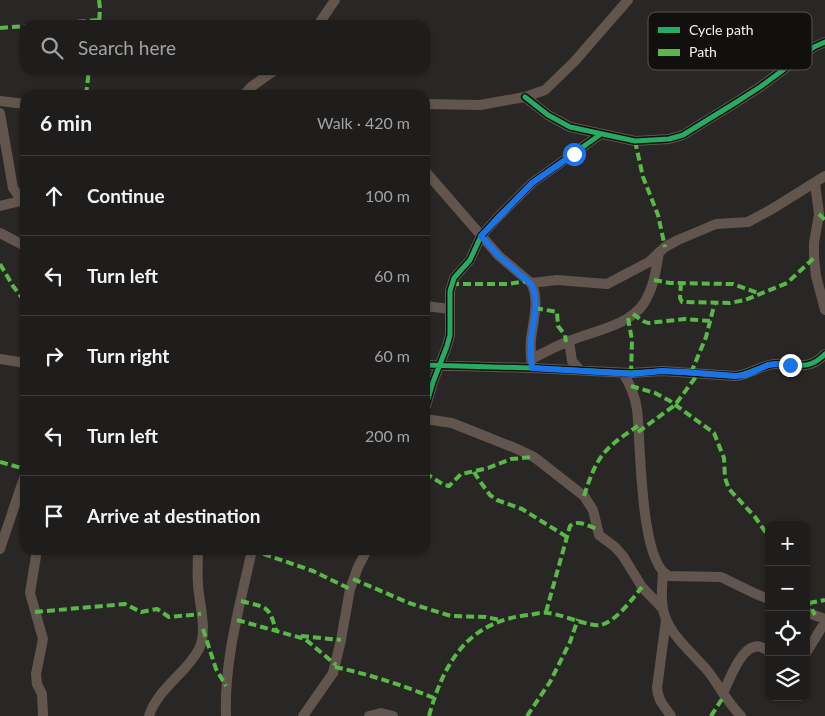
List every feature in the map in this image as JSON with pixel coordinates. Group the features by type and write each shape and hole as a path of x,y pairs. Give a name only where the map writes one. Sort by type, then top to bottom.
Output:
{"street":[{"path":"321,20 335,0"},
{"path":"430,104 480,105 525,97 545,90 574,62 628,0"},
{"path":"812,49 825,42"},
{"path":"525,97 561,123 582,130 635,141 669,139 683,135 760,87 781,70"},
{"path":"248,90 268,75"},
{"path":"0,101 20,103"},
{"path":"0,114 13,188 20,196"},
{"path":"430,393 438,366 448,346 451,284 470,260 481,236 532,183 601,134"},
{"path":"531,284 557,280 607,284 649,262 659,252 678,240 716,224 748,222 825,176"},
{"path":"430,177 499,256 531,284 535,294 532,363"},
{"path":"814,183 819,214 814,243 814,258 816,276 825,310"},
{"path":"0,206 20,201"},
{"path":"0,233 20,243"},
{"path":"532,363 569,341 628,318 643,305 654,280 659,252"},
{"path":"430,307 450,309"},
{"path":"569,341 572,361 580,370"},
{"path":"430,365 532,363 580,370 623,373 662,371 735,376 746,375 768,365 807,365 817,362 825,354"},
{"path":"0,359 20,362"},
{"path":"623,373 631,386 637,408 646,526 658,567 663,574 662,595 666,620 683,643 709,672 723,694 741,716"},
{"path":"430,420 452,423 515,448 540,462 578,490 593,510 599,535 615,547 623,556 642,587 663,609"},
{"path":"0,549 20,490"},
{"path":"36,555 30,593 43,638 36,674 42,694 43,716"},
{"path":"149,716 158,697 192,658 202,640 203,629 198,582 198,555"},
{"path":"226,716 226,686 230,654 251,555"},
{"path":"306,715 333,673 350,589 364,555"},
{"path":"663,574 675,577 721,577 765,597"},
{"path":"810,614 825,621 810,646"},
{"path":"666,620 658,698 671,716"},
{"path":"723,694 738,662 746,650 754,646 765,649"},
{"path":"369,716 380,713 393,716"}],"marked path":[{"path":"99,0 99,20"},
{"path":"0,28 20,26"},
{"path":"87,90 88,75"},
{"path":"635,141 643,177 658,215 665,247"},
{"path":"819,214 825,220"},
{"path":"681,283 680,298 682,302 730,303 745,300 787,283 814,258"},
{"path":"0,264 20,295"},
{"path":"654,280 670,283 733,284 761,294"},
{"path":"451,284 507,284 528,281"},
{"path":"691,373 706,337 715,302"},
{"path":"535,308 557,312 558,326 565,335 566,342"},
{"path":"633,314 648,323 685,319 710,321"},
{"path":"628,318 632,340 631,373"},
{"path":"638,432 675,405 698,374"},
{"path":"631,386 655,393 670,401 714,433 724,458 725,478 729,489 755,517 765,531"},
{"path":"584,496 593,471 603,455 617,441 638,426"},
{"path":"430,476 449,486 461,474 488,468 511,459 534,457"},
{"path":"0,462 20,468"},
{"path":"474,472 490,495 497,500 522,509 567,537"},
{"path":"546,612 570,526 580,523 597,529"},
{"path":"267,555 313,571 350,589"},
{"path":"353,579 409,603 451,616 486,617 500,620"},
{"path":"429,716 442,678 451,662 475,635 490,626 508,619 543,613 600,625 618,615 642,587"},
{"path":"810,603 825,600"},
{"path":"241,601 265,608 271,615 276,630"},
{"path":"35,612 125,604 141,612 157,609 169,617 201,614"},
{"path":"810,606 815,615"},
{"path":"527,716 550,682 570,642 578,619"},
{"path":"237,620 305,639 336,665"},
{"path":"203,629 216,669 226,686"},
{"path":"301,636 341,640"},
{"path":"335,667 385,680 434,698"},
{"path":"711,716 724,696"}],"cycle path":[{"path":"812,48 825,42"},
{"path":"525,97 548,115 570,127 635,141 669,139 683,135 760,87 783,70"},
{"path":"430,392 450,335 450,291 454,278 470,260 481,236 532,183 601,134"},
{"path":"430,365 631,373 662,371 735,376 777,364 811,364 825,354"}],"route":[{"path":"574,154 532,183 481,236 499,256 534,288 535,308 531,341 532,368 632,374 662,371 735,376 746,375 768,365 790,365"}]}
